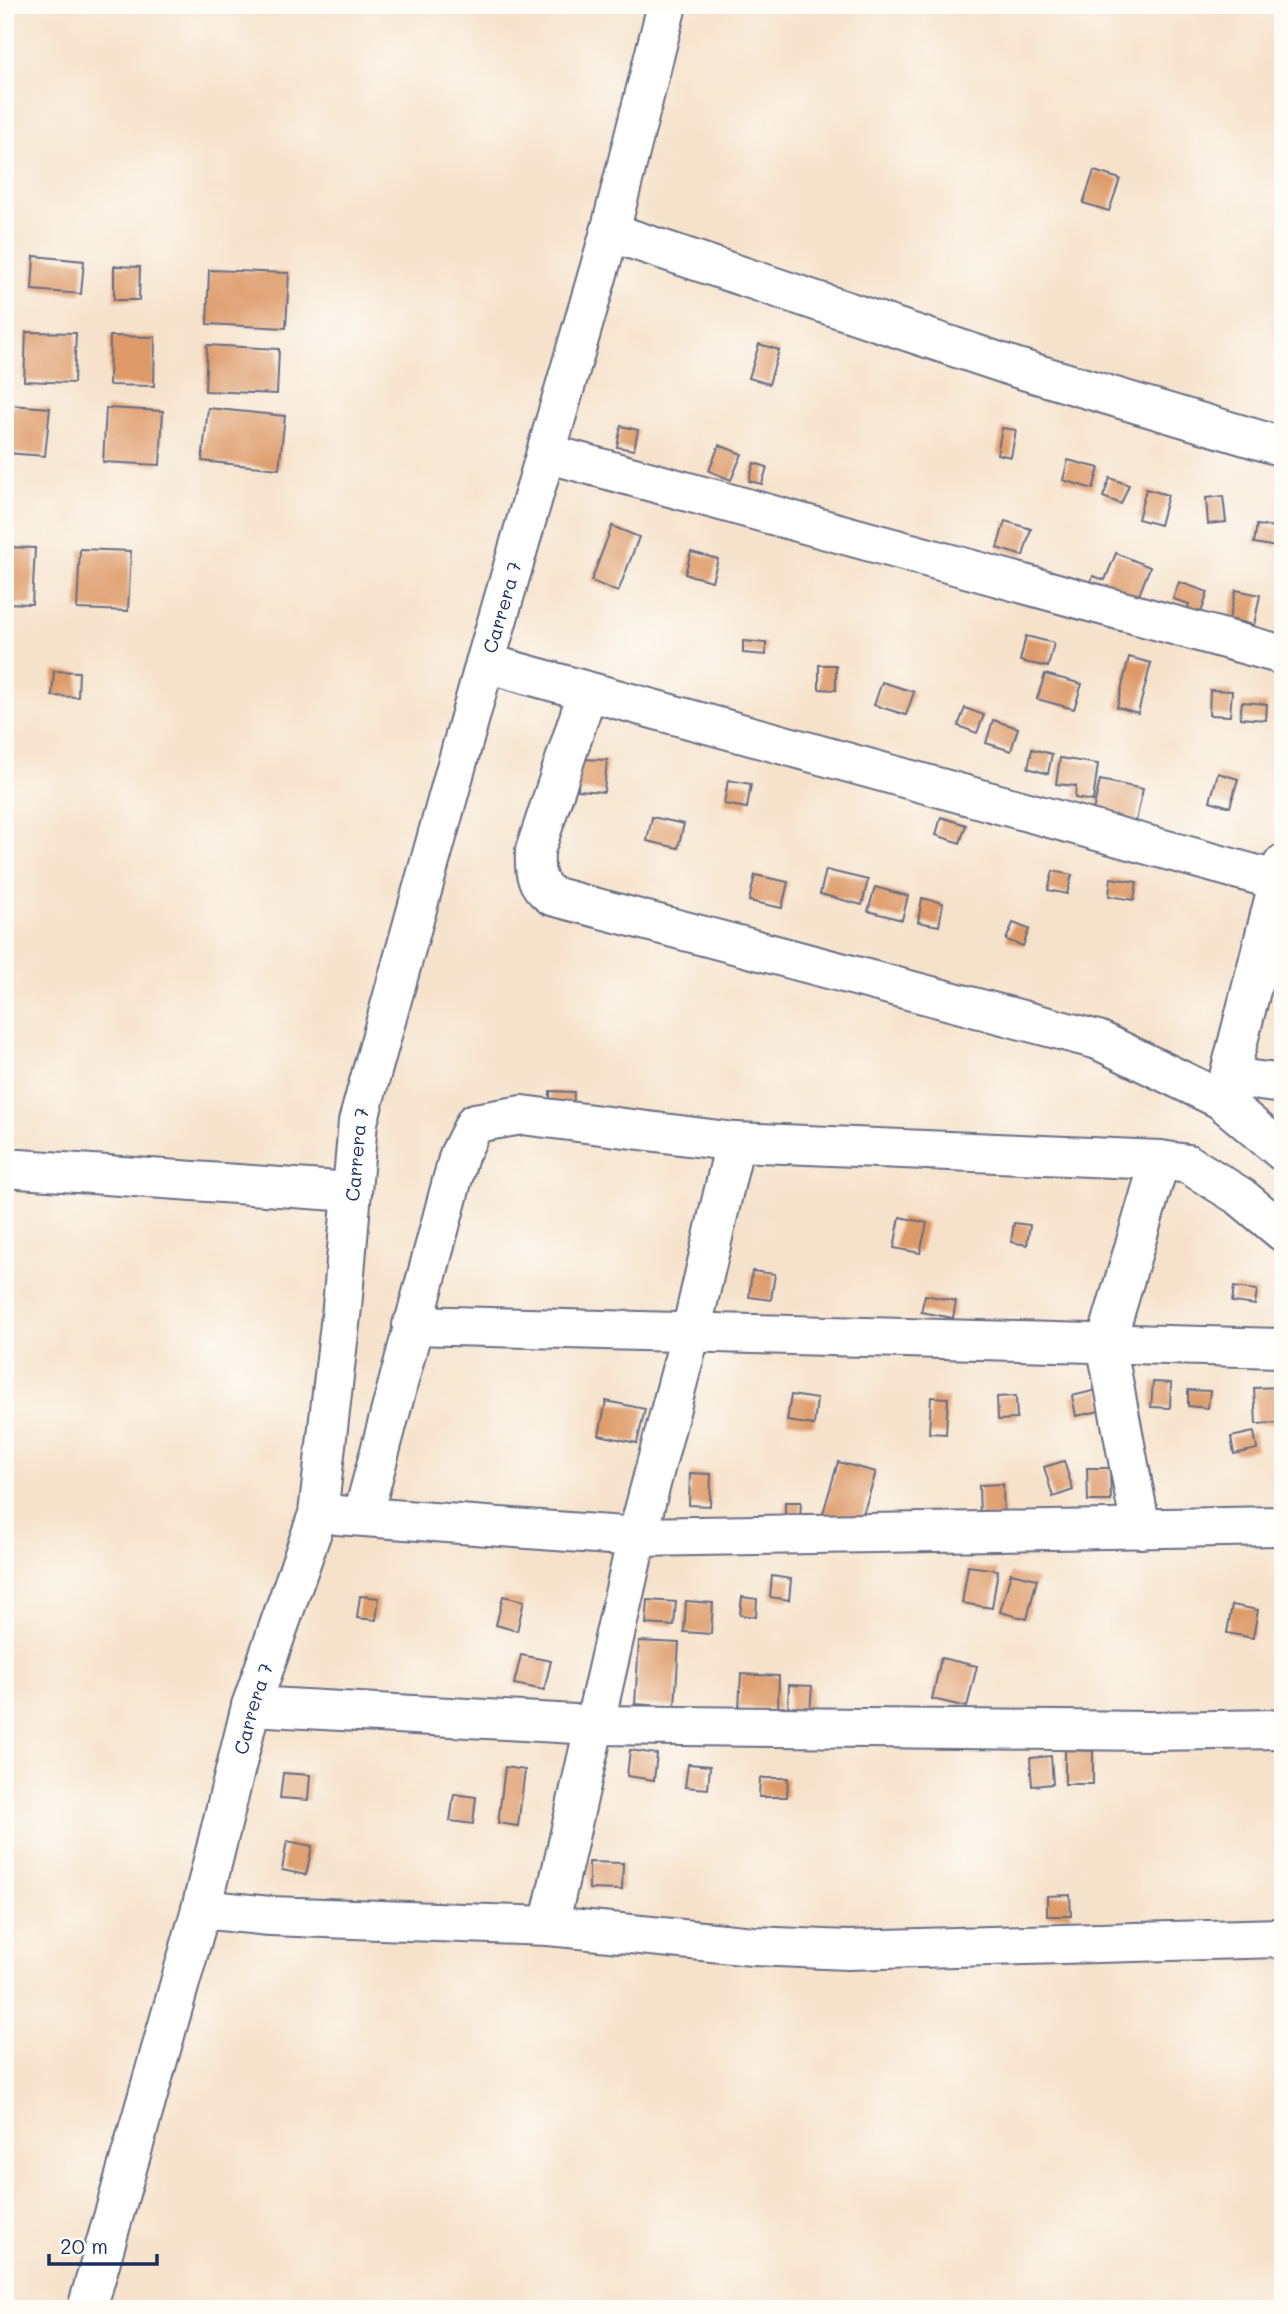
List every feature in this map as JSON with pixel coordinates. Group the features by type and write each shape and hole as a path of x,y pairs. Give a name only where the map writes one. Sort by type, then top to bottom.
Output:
{"street":[{"name":"Carrera 7","path":"87,2309 201,1909 251,1706 318,1514 342,1307 358,1122 485,663 610,232 667,5"},
{"path":"610,232 1017,368 1283,446"},
{"path":"545,453 1283,655"},
{"path":"485,663 587,693 1281,876 1224,1088"},
{"path":"587,693 535,851 534,871 541,889 552,896 1076,1033 1224,1088 1283,1084"},
{"path":"1224,1088 1283,1152"},
{"path":"363,1515 459,1155 475,1123 522,1115 735,1142 1160,1160 1188,1164 1241,1196 1283,1232"},
{"path":"549,1926 579,1807 593,1725 637,1537 691,1332 735,1142"},
{"path":"1141,1529 1107,1343 1160,1160"},
{"path":"5,1168 352,1192"},
{"path":"412,1325 1283,1348"},
{"path":"318,1514 363,1515 637,1537 1283,1526"},
{"path":"251,1706 593,1725 1152,1731 1283,1729"},
{"path":"201,1909 270,1916 549,1926 753,1946 848,1950 1283,1938"}],"building":[{"path":"1094,171 1120,179 1109,211 1083,203"},
{"path":"34,256 84,261 81,294 32,290"},
{"path":"114,266 140,267 139,300 114,300"},
{"path":"209,270 289,273 286,328 207,324"},
{"path":"26,332 76,333 74,383 24,381"},
{"path":"110,336 155,337 154,386 109,385"},
{"path":"759,344 779,350 769,384 749,378"},
{"path":"207,345 279,349 277,394 205,391"},
{"path":"11,405 50,408 45,456 6,453"},
{"path":"106,408 163,411 160,465 103,462"},
{"path":"208,408 285,416 279,469 202,461"},
{"path":"621,426 638,430 634,450 617,447"},
{"path":"1002,428 1016,430 1011,457 997,454"},
{"path":"719,445 742,454 731,480 709,471"},
{"path":"1068,460 1099,468 1093,489 1063,480"},
{"path":"754,463 767,467 762,484 749,481"},
{"path":"1110,478 1129,485 1121,504 1103,497"},
{"path":"1146,489 1168,495 1160,525 1138,519"},
{"path":"1223,496 1226,522 1208,524 1206,498"},
{"path":"1005,521 1031,529 1023,556 997,548"},
{"path":"1257,525 1279,528 1277,547 1254,543"},
{"path":"612,526 639,537 618,592 591,581"},
{"path":"5,547 35,548 32,604 5,603"},
{"path":"80,549 131,551 128,611 77,609"},
{"path":"691,552 718,559 712,581 685,574"},
{"path":"1116,553 1150,567 1133,610 1086,593 1093,576 1105,580"},
{"path":"1179,582 1208,592 1199,619 1186,614 1189,604 1173,599"},
{"path":"1236,590 1260,595 1254,625 1229,619"},
{"path":"1026,636 1054,643 1048,667 1020,661"},
{"path":"743,641 766,643 766,655 743,653"},
{"path":"1129,657 1151,663 1138,713 1117,707"},
{"path":"819,665 836,665 836,690 819,689"},
{"path":"54,671 79,672 78,697 52,696"},
{"path":"1045,674 1082,684 1074,709 1037,699"},
{"path":"882,682 914,692 906,715 874,705"},
{"path":"1210,690 1232,691 1230,716 1209,715"},
{"path":"1242,702 1267,704 1266,720 1240,718"},
{"path":"965,708 984,715 977,733 958,726"},
{"path":"993,720 1018,728 1011,751 986,743"},
{"path":"1032,749 1052,754 1048,774 1028,768"},
{"path":"1060,758 1098,764 1093,801 1075,798 1076,786 1056,784"},
{"path":"580,759 607,760 604,792 578,790"},
{"path":"1218,773 1238,779 1230,807 1210,801"},
{"path":"728,780 751,784 747,808 724,804"},
{"path":"1100,780 1143,789 1136,821 1093,811"},
{"path":"652,817 684,824 678,848 647,841"},
{"path":"941,817 966,825 960,843 936,835"},
{"path":"826,870 868,880 862,905 820,894"},
{"path":"1053,871 1072,875 1067,894 1048,890"},
{"path":"755,875 788,882 782,908 749,901"},
{"path":"1111,878 1137,882 1134,900 1109,896"},
{"path":"875,887 908,896 902,920 868,911"},
{"path":"922,898 943,903 939,926 918,922"},
{"path":"1013,923 1029,929 1023,946 1006,940"},
{"path":"1283,989 1283,1020 1276,1019"},
{"path":"550,1091 574,1092 573,1115 550,1115"},
{"path":"900,1217 927,1223 920,1253 894,1248"},
{"path":"1014,1223 1030,1225 1027,1245 1011,1242"},
{"path":"752,1271 775,1274 771,1300 749,1297"},
{"path":"1234,1287 1257,1290 1255,1305 1232,1302"},
{"path":"925,1295 956,1301 953,1318 921,1312"},
{"path":"1153,1382 1171,1383 1170,1408 1151,1407"},
{"path":"1282,1387 1283,1423 1256,1424 1254,1388"},
{"path":"1101,1389 1105,1410 1076,1416 1072,1396"},
{"path":"1188,1390 1210,1391 1208,1408 1188,1406"},
{"path":"791,1395 817,1399 814,1425 787,1421"},
{"path":"1016,1396 1017,1419 998,1420 997,1397"},
{"path":"931,1397 948,1398 946,1434 929,1433"},
{"path":"606,1401 645,1409 637,1443 599,1435"},
{"path":"1254,1432 1257,1449 1234,1454 1231,1437"},
{"path":"1064,1461 1073,1490 1053,1497 1044,1467"},
{"path":"838,1462 876,1472 860,1524 823,1513"},
{"path":"1087,1468 1110,1468 1111,1501 1088,1501"},
{"path":"690,1473 711,1474 710,1506 689,1505"},
{"path":"1003,1484 1004,1517 980,1519 979,1485"},
{"path":"785,1502 801,1502 800,1520 785,1520"},
{"path":"968,1566 998,1570 992,1608 962,1603"},
{"path":"1011,1573 1037,1579 1027,1619 1000,1612"},
{"path":"772,1576 791,1579 789,1600 770,1597"},
{"path":"360,1596 379,1598 376,1620 357,1618"},
{"path":"503,1596 524,1601 517,1631 496,1625"},
{"path":"742,1597 757,1599 756,1617 740,1615"},
{"path":"648,1600 676,1602 674,1626 646,1624"},
{"path":"686,1601 713,1603 711,1634 684,1632"},
{"path":"1232,1605 1258,1610 1253,1638 1227,1633"},
{"path":"639,1641 679,1643 675,1707 635,1704"},
{"path":"521,1655 551,1661 544,1690 514,1684"},
{"path":"941,1658 977,1666 967,1707 932,1699"},
{"path":"741,1674 779,1676 778,1709 739,1707"},
{"path":"789,1685 812,1686 810,1713 788,1712"},
{"path":"630,1750 657,1754 654,1780 627,1776"},
{"path":"1065,1750 1093,1751 1093,1784 1065,1784"},
{"path":"1051,1756 1053,1784 1032,1786 1030,1758"},
{"path":"688,1764 710,1766 708,1789 685,1787"},
{"path":"505,1767 525,1770 518,1826 498,1823"},
{"path":"283,1773 310,1775 308,1800 280,1798"},
{"path":"760,1778 788,1778 787,1797 759,1797"},
{"path":"454,1794 476,1797 473,1824 450,1821"},
{"path":"287,1841 312,1846 306,1875 282,1870"},
{"path":"589,1862 623,1863 622,1890 589,1889"},
{"path":"1070,1895 1071,1916 1047,1916 1047,1896"}]}
